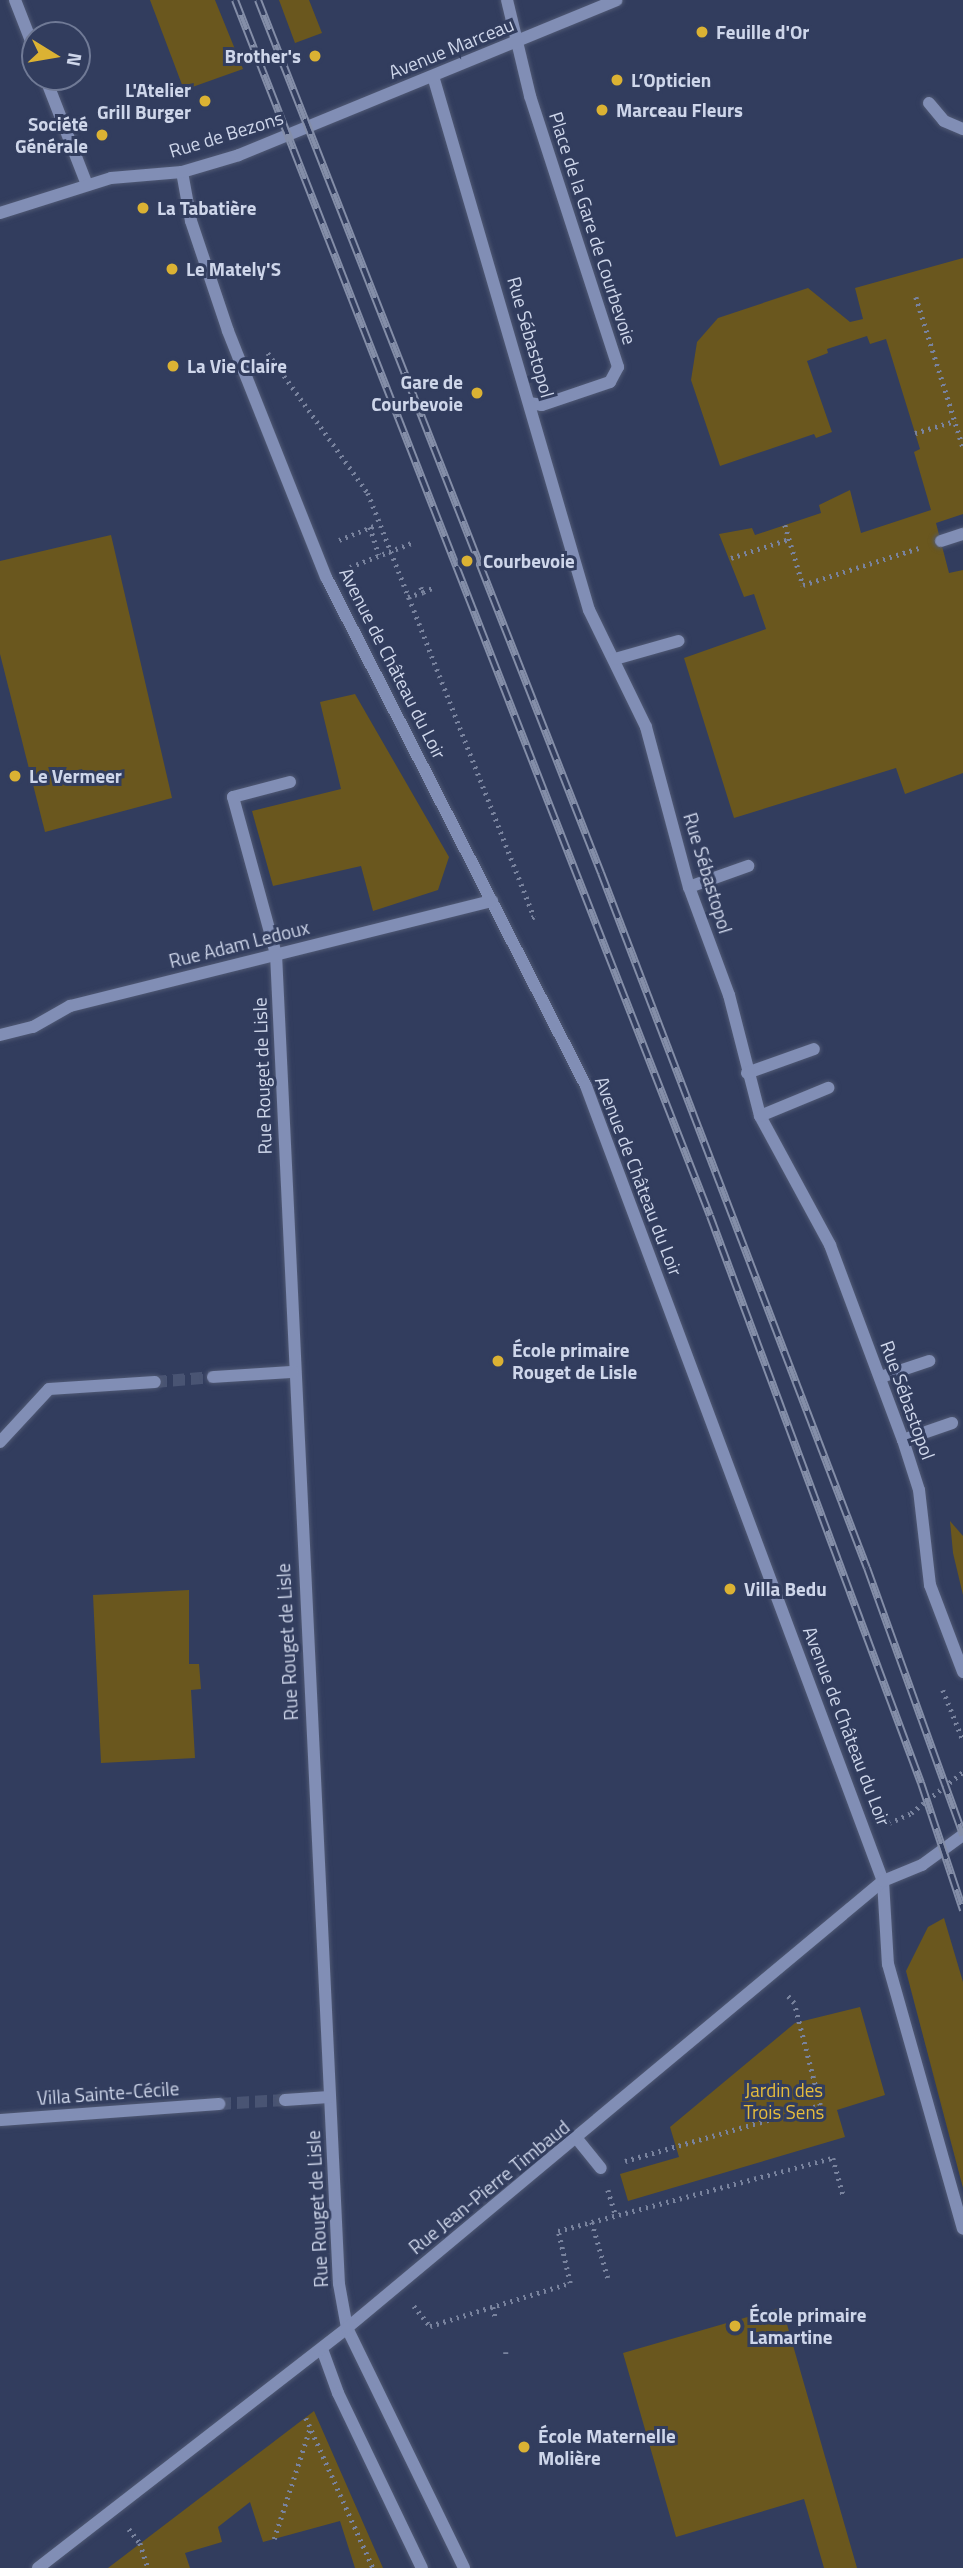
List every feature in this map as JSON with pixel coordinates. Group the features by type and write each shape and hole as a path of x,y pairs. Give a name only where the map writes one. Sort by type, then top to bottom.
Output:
{"street":[{"path":"15,0 23,21"},
{"name":"Place de la Gare de Courbevoie","path":"508,0 516,42 618,367 610,382 542,405 529,403"},
{"name":"Avenue Marceau","path":"300,131 616,0"},
{"name":"Rue Sébastopol","path":"433,76 589,610 646,727 689,887 729,995 760,1116 830,1245 881,1377 919,1490 930,1585 963,1672"},
{"path":"51,91 88,185"},
{"path":"929,103 944,121 963,129"},
{"name":"Rue de Bezons","path":"0,213 111,177 183,172 300,131"},
{"name":"Avenue de Château du Loir","path":"183,172 191,221 228,331 326,577 586,1086 883,1881 888,1964 963,2230"},
{"path":"941,541 963,534"},
{"path":"615,659 678,641"},
{"name":"Rue Rouget de Lisle","path":"290,782 233,797 276,954 293,1372 339,2284 347,2328 464,2568"},
{"path":"689,887 748,866"},
{"name":"Rue Adam Ledoux","path":"0,1035 33,1027 71,1006 492,901"},
{"path":"747,1073 814,1049"},
{"path":"760,1116 828,1088"},
{"path":"881,1377 929,1361"},
{"path":"213,1377 293,1372"},
{"path":"0,1441 49,1389 155,1381"},
{"path":"903,1440 952,1423"},
{"name":"Rue Jean-Pierre Timbaud","path":"38,2568 347,2328 578,2140 883,1881 922,1865 963,1835"},
{"path":"285,2100 329,2097"},
{"name":"Villa Sainte-Cécile","path":"0,2120 219,2104"},
{"path":"578,2140 601,2168"},
{"path":"322,2348 338,2393 422,2568"}],"path":[{"path":"916,297 955,421 960,429 963,447"},
{"path":"264,348 368,493 534,917 510,938"},
{"path":"915,433 955,421"},
{"path":"785,525 803,585 941,541"},
{"path":"356,533 372,527 382,554 378,556"},
{"path":"731,558 789,539"},
{"path":"364,561 414,542"},
{"path":"408,597 422,590 432,589"},
{"path":"938,1676 963,1740"},
{"path":"866,1830 911,1814 963,1772"},
{"path":"601,2168 820,2105 794,2003"},
{"path":"430,2326 570,2283 558,2231 833,2158 844,2198"},
{"path":"592,2222 608,2278"},
{"path":"492,2307 496,2320"},
{"path":"306,2418 373,2568"},
{"path":"274,2539 310,2428"},
{"path":"114,2509 140,2543 148,2568"}],"green space":[{"path":"150,0 215,0 243,69 184,90"},
{"path":"279,0 309,0 322,33 295,43"},
{"path":"963,258 963,514 936,523 949,573 963,570 963,773 905,794 896,768 734,818 684,658 766,629 754,594 744,597 719,534 752,528 755,535 821,513 819,505 850,490 861,533 931,510 914,452 920,449 886,339 870,344 867,336 827,349 828,353 807,361 832,432 816,438 814,434 720,466 691,380 697,342 718,318 808,288 850,322 863,319 855,288"},
{"path":"111,535 172,798 45,832 0,654 0,561"},
{"path":"355,694 449,857 438,890 373,911 361,866 273,886 252,811 341,789 320,702"},
{"path":"950,1521 963,1536 963,1595 953,1553"},
{"path":"189,1590 189,1664 199,1664 201,1689 191,1690 195,1758 101,1763 93,1595"},
{"path":"944,1918 963,1982 963,2188 906,1971 928,1927"},
{"name":"Jardin des Trois Sens","path":"860,2007 885,2095 837,2110 845,2137 628,2201 620,2174 679,2157 670,2127 795,2023"},
{"path":"782,2307 857,2568 824,2568 804,2499 676,2537 623,2353"},
{"path":"314,2411 383,2568 355,2568 340,2521 263,2542 250,2502 218,2527 222,2542 185,2553 190,2568 108,2568"}],"tunnel":[{"path":"155,1382 213,1377"},
{"path":"219,2104 285,2100"}],"railway":[{"path":"235,0 710,1216 921,1783 963,1910"},
{"path":"258,0 601,873 867,1568 963,1835"}],"place":[{"name":"Feuille d'Or","path":"702,32"},
{"name":"Brother's","path":"315,56"},
{"name":"L’Opticien","path":"617,80"},
{"name":"L'Atelier Grill Burger","path":"205,101"},
{"name":"Marceau Fleurs","path":"602,110"},
{"name":"Société Générale","path":"102,135"},
{"name":"La Tabatière","path":"143,208"},
{"name":"Le Mately'S","path":"172,269"},
{"name":"La Vie Claire","path":"173,366"},
{"name":"Gare de Courbevoie","path":"477,393"},
{"name":"Courbevoie","path":"467,561"},
{"name":"Le Vermeer","path":"15,776"},
{"name":"École primaire Rouget de Lisle","path":"498,1361"},
{"name":"Villa Bedu","path":"730,1589"},
{"name":"École primaire Lamartine","path":"735,2326"},
{"name":"École Maternelle Molière","path":"524,2447"}]}
